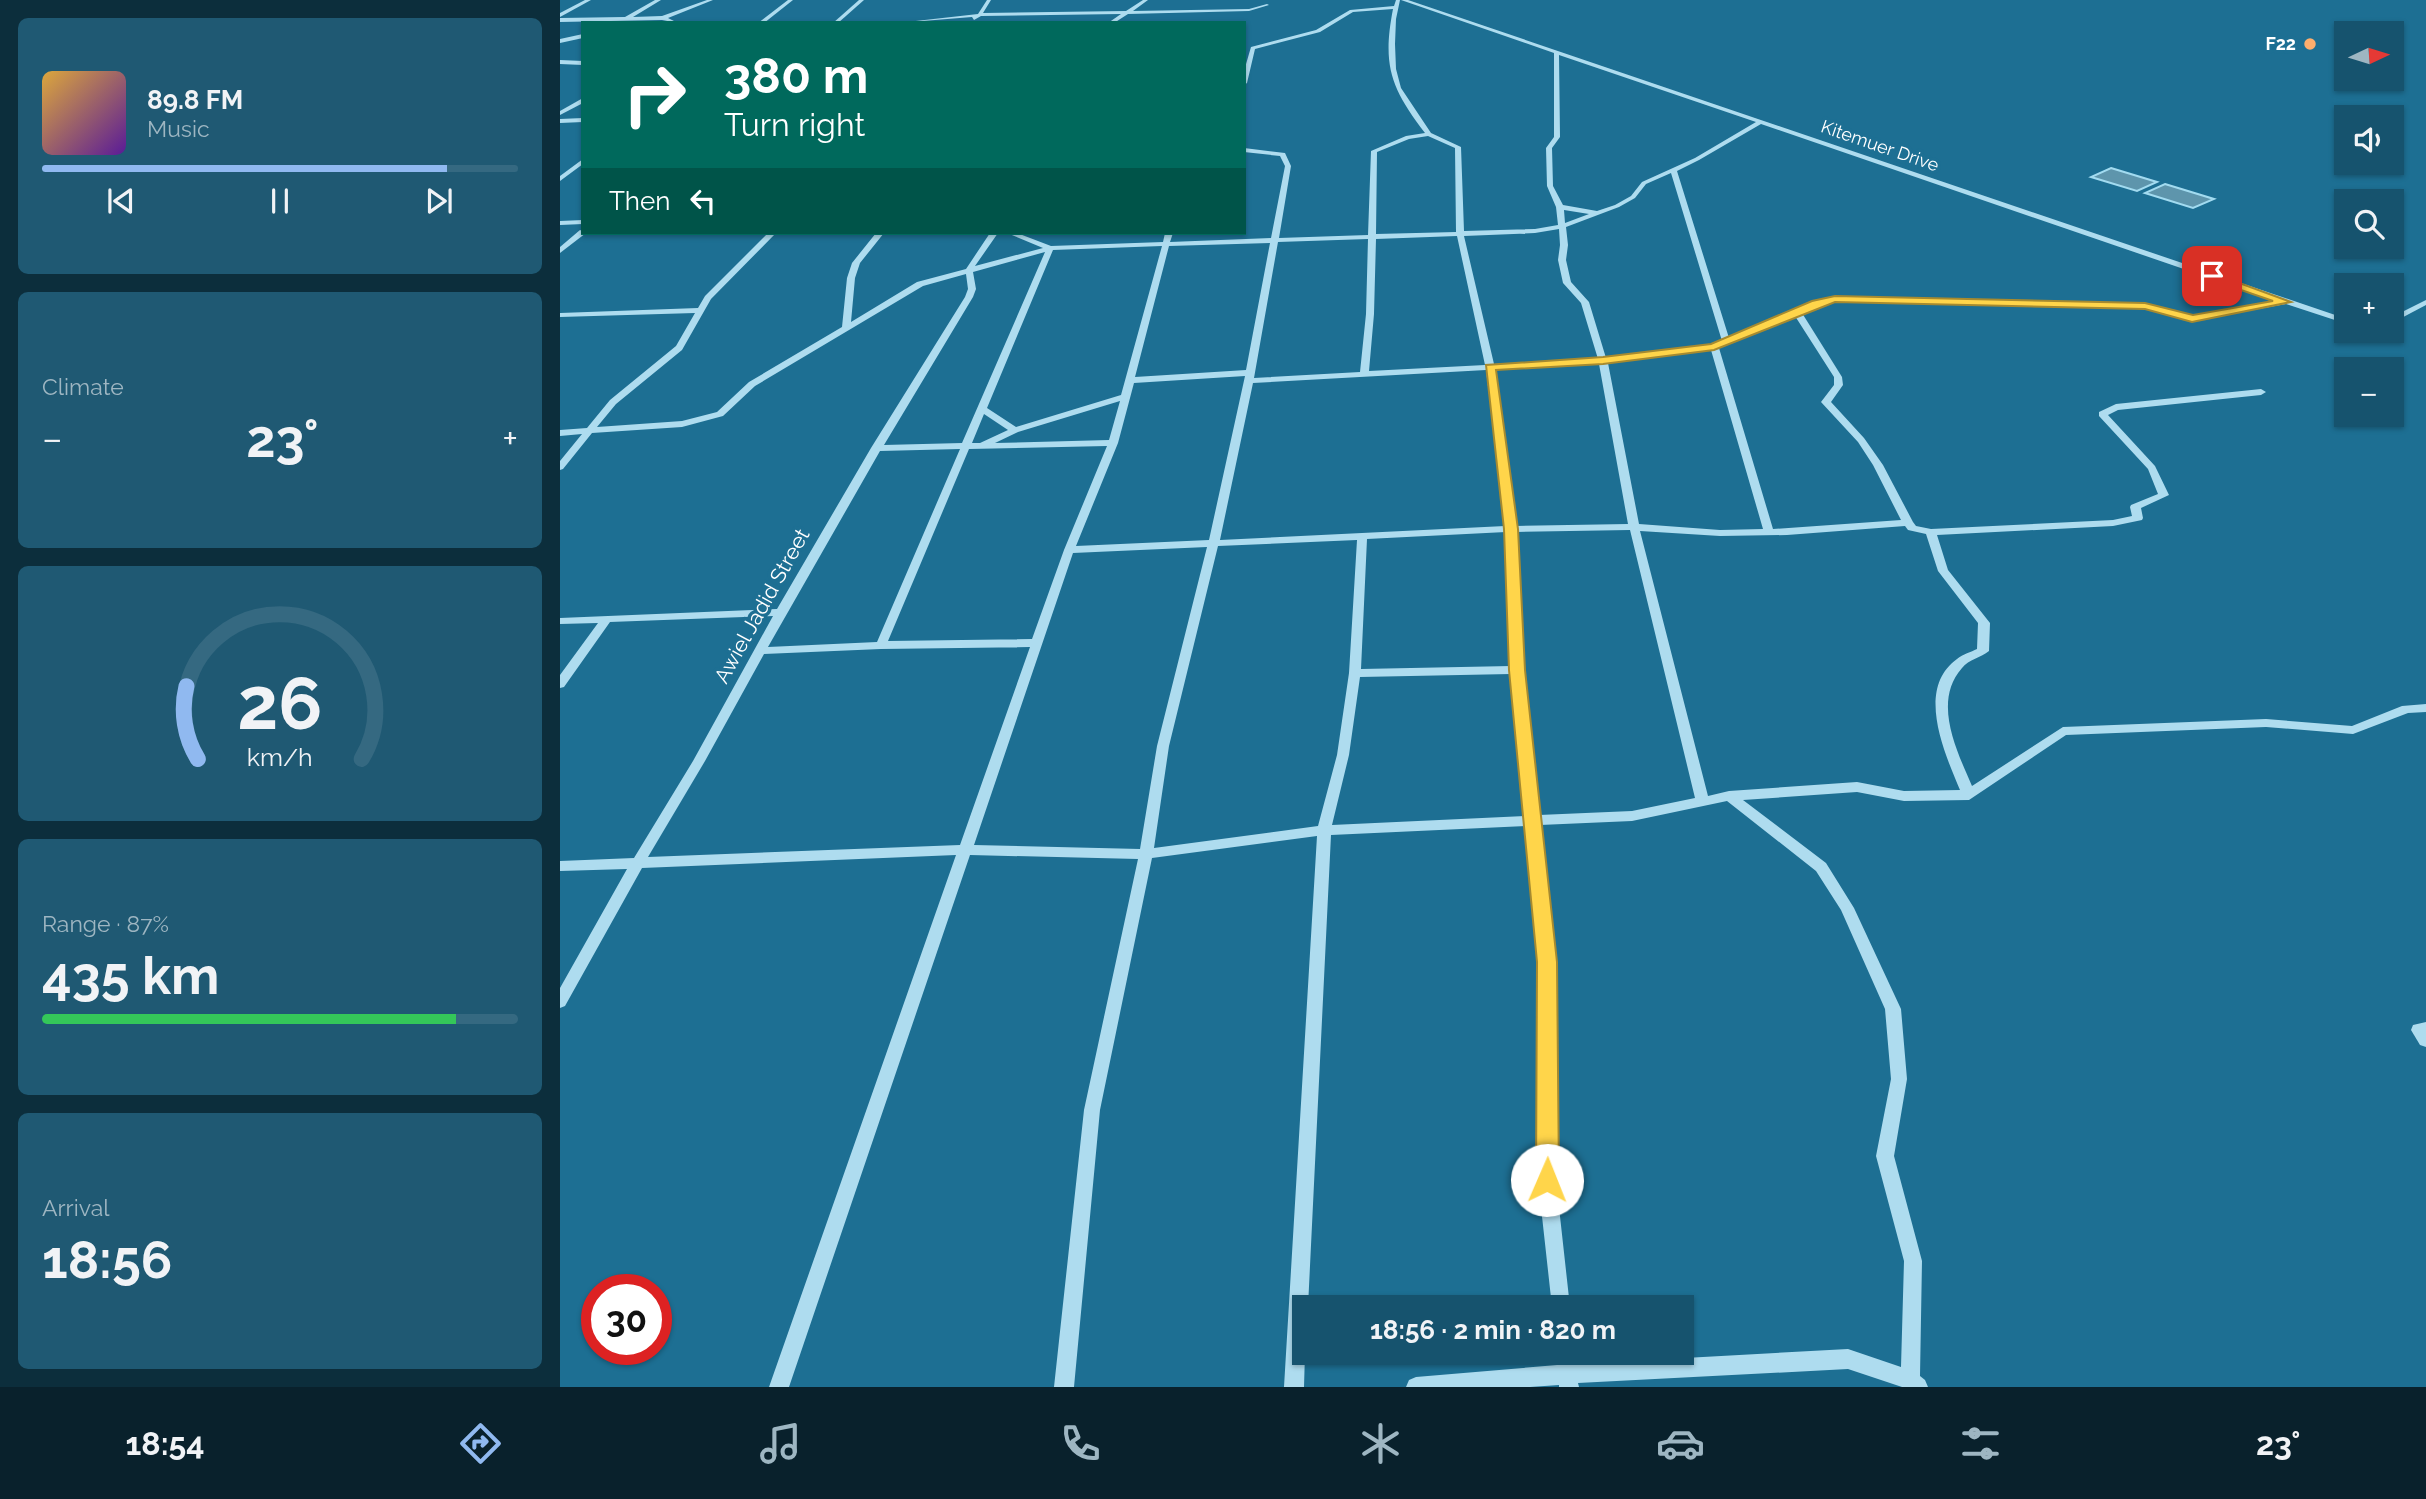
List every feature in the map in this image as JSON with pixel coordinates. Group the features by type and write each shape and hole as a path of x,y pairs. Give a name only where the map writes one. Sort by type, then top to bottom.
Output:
{"street":[{"path":"560,15 589,0"},
{"path":"622,21 659,0"},
{"path":"690,17 693,9 704,0"},
{"path":"655,21 693,9 711,0"},
{"path":"763,21 791,0"},
{"path":"837,21 862,0"},
{"path":"970,21 980,15 989,0"},
{"path":"1112,21 1146,0"},
{"path":"920,21 980,15 1249,10 1267,5 1254,0"},
{"path":"1246,49 1318,31 1352,11 1399,2 1392,30 1396,85 1412,113 1429,134 1458,147 1460,234 1490,367 1511,529 1517,670 1547,962 1547,1180 1560,1295"},
{"name":"Kitemuer Drive","path":"1399,2 1761,122 2334,318"},
{"path":"1042,21 1047,14"},
{"path":"560,20 622,21 663,18 671,21"},
{"path":"560,41 581,36"},
{"path":"1246,75 1253,48"},
{"path":"1556,54 1558,137 1549,148 1550,186 1560,207 1563,226 1562,260 1567,282 1586,302 1603,360 1634,527 1702,800"},
{"path":"560,62 581,63"},
{"path":"560,113 581,101"},
{"path":"560,121 581,120"},
{"path":"560,433 682,424 720,414 752,384 920,284 1049,248 1168,238 1272,242 1535,231 1563,226 1602,213 1633,197 1644,183 1761,122"},
{"path":"1364,373 1370,314 1374,150 1408,137 1429,134"},
{"path":"1064,1387 1092,1110 1146,854 1163,746 1213,543 1249,377 1287,158 1272,151 1246,150"},
{"path":"560,179 581,163"},
{"path":"1673,170 1726,341"},
{"path":"1560,207 1602,213"},
{"path":"560,223 581,222"},
{"path":"560,251 581,234"},
{"path":"560,467 613,402 650,369 670,358 679,348 708,298 770,235"},
{"path":"846,328 851,278 856,263 878,235"},
{"name":"Awiel Jadid Street","path":"560,1002 876,448 969,297 972,281 969,270 993,235"},
{"path":"1016,235 1049,248"},
{"path":"779,1387 1069,550 1113,443 1168,238"},
{"path":"881,645 1049,248"},
{"path":"1132,380 1364,373 1603,360 1714,347 1835,299 1886,298 1940,302 2145,306 2192,319 2285,302"},
{"path":"2404,314 2426,302"},
{"path":"560,315 701,310"},
{"path":"1797,312 1838,377 1839,384 1826,402 1861,440 1878,465 1912,528 1931,532 2113,523 2138,518 2135,507 2164,495 2152,468 2102,414 2116,407 2261,392"},
{"path":"1714,347 1769,532"},
{"path":"980,446 1015,430 1127,396"},
{"path":"982,409 1015,430"},
{"path":"876,448 1113,443"},
{"path":"1069,550 1511,529 1634,527 1720,533 1816,531 1908,523"},
{"path":"1931,532 1943,570 1984,623 1983,651 1960,662 1944,683 1943,731 1969,795"},
{"path":"1294,1387 1324,830 1343,755 1355,673 1363,537"},
{"path":"560,621 781,612"},
{"path":"560,684 606,620"},
{"path":"760,651 881,645 1038,643"},
{"path":"1355,673 1517,670"},
{"path":"560,866 964,850 1146,854 1324,830 1632,816 1729,796 1857,787 1904,796 1969,795 2063,731 2266,723 2353,730 2406,709 2426,708"},
{"path":"1416,1387 1568,1380 1848,1359 1914,1384 1913,1261 1885,1156 1899,1079 1893,1009 1847,908 1821,867 1729,796"},
{"path":"2426,1029 2419,1030 2426,1040"}],"water":[{"path":"2111,168 2157,182 2137,191 2091,177"},
{"path":"2165,184 2214,199 2193,208 2145,193"}],"place":[{"name":"F22","path":"2310,44"}],"route":[{"path":"1547,1180 1547,962 1517,670 1511,529 1490,367 1638,357 1714,347 1816,304 1835,299 1886,298 1940,302 2145,306 2192,319 2227,315 2285,302 2212,276"}]}
